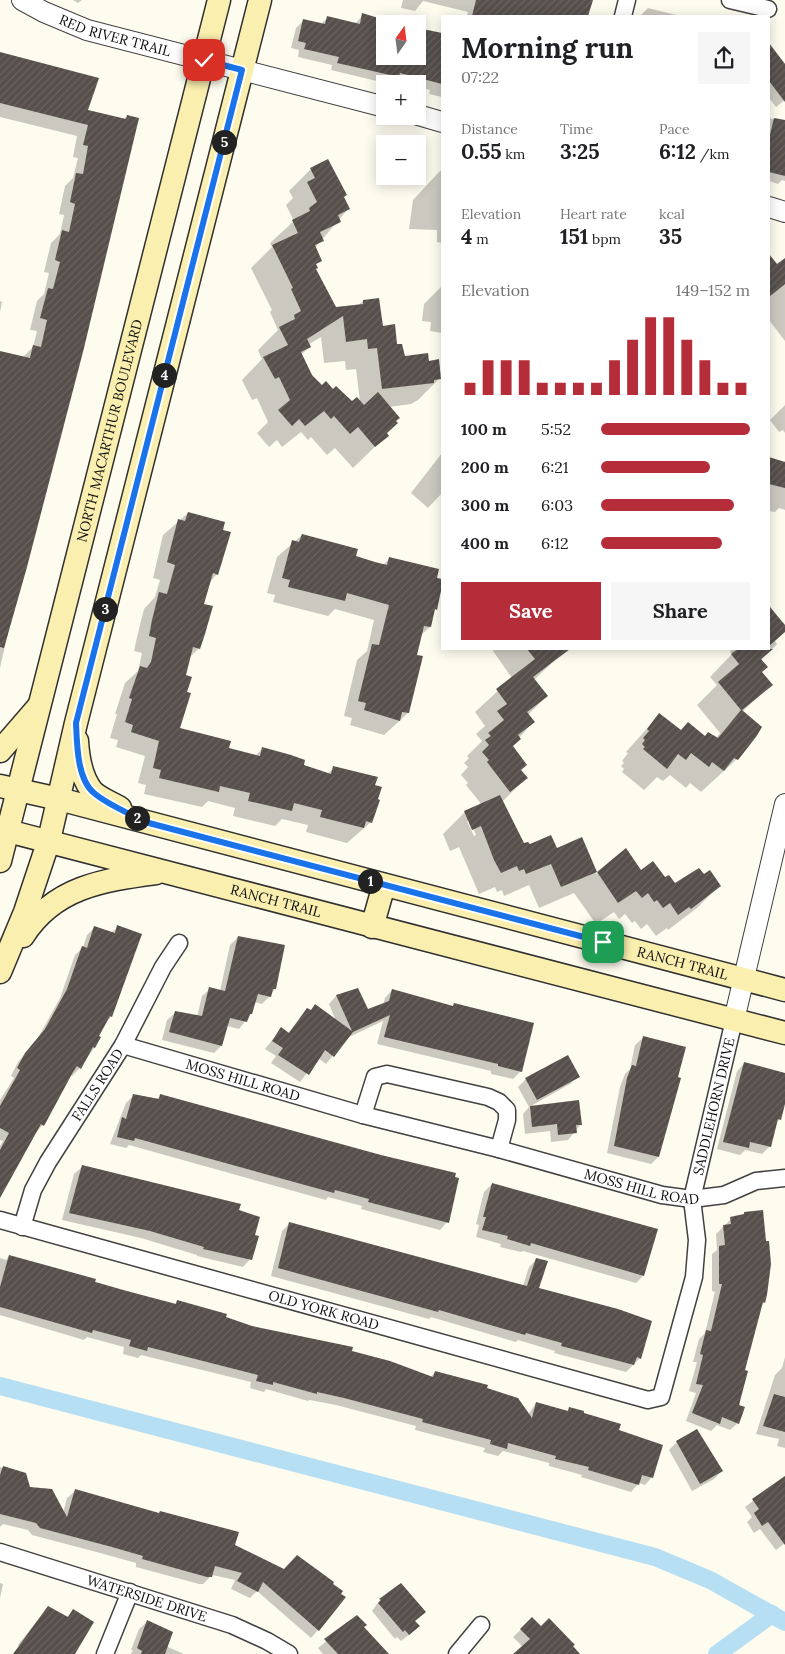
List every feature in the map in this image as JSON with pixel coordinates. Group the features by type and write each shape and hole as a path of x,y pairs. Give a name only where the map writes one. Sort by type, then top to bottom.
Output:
{"main road":[{"name":"NORTH MACARTHUR BOULEVARD","path":"0,861 9,788 42,704 218,0"},
{"path":"0,972 25,912 49,840 76,723 260,0"},
{"path":"0,751 42,704"},
{"path":"76,723 77,756 83,775 93,792 145,822"},
{"name":"RANCH TRAIL","path":"9,788 59,799 785,990"},
{"name":"RANCH TRAIL","path":"4,830 49,840 372,927 785,1033"},
{"path":"0,972 30,925 46,908 66,895 106,879 167,872"},
{"path":"372,927 384,885"}],"street":[{"name":"RED RIVER TRAIL","path":"22,0 44,12 87,30 376,105"},
{"path":"623,15 627,0"},
{"path":"730,0 768,9"},
{"path":"426,117 441,122"},
{"path":"770,207 785,212"},
{"name":"SADDLEHORN DRIVE","path":"648,1400 661,1397 694,1277 697,1240 692,1199 785,804"},
{"name":"FALLS ROAD","path":"22,1227 33,1190 48,1162 123,1045 163,967 179,943"},
{"name":"MOSS HILL ROAD","path":"123,1045 363,1115 499,1149 588,1173 634,1188 692,1199 724,1195 756,1181 785,1178"},
{"path":"363,1115 372,1082 375,1077 380,1075 387,1074 488,1097 499,1102 506,1110 507,1120 499,1149"},
{"name":"OLD YORK ROAD","path":"0,1220 648,1400"},
{"name":"WATERSIDE DRIVE","path":"0,1552 232,1625 268,1641 289,1654"},
{"path":"105,1654 130,1592"},
{"path":"456,1654 481,1625"}],"building":[{"path":"476,0 593,0 588,15 472,15"},
{"path":"362,13 376,17 376,65 426,65 426,30 441,33 441,84 426,80 426,75 400,73 400,75 390,75 337,63 339,57 304,49 306,43 298,41 303,19 325,24 327,16 360,24"},
{"path":"770,44 785,64 785,102 770,82"},
{"path":"0,52 99,78 88,110 126,119 127,115 139,118 84,348 4,648 0,647 0,351 30,358 33,345 41,347 47,320 40,318 48,288 53,289 60,262 55,260 62,230 69,232 75,204 70,202 76,173 83,174 88,146 83,145 88,125 0,103"},
{"path":"774,118 785,120 785,176 770,172 770,135"},
{"path":"328,159 347,195 344,197 350,209 338,215 341,222 320,232 324,241 315,245 322,261 316,264 318,268 316,269 336,307 363,304 363,300 379,298 383,326 395,324 397,344 402,344 405,356 428,353 429,361 439,359 441,379 434,380 434,383 382,389 377,348 368,349 367,339 346,342 343,316 307,339 311,347 301,352 312,375 322,385 326,381 333,389 336,386 352,401 357,397 364,405 378,392 400,418 396,421 398,423 387,433 389,436 375,447 358,427 350,434 334,416 331,419 324,411 305,426 299,419 292,426 278,410 290,400 279,377 275,379 263,357 288,345 279,327 295,319 294,315 301,311 291,289 293,288 272,245 298,233 292,220 310,211 309,208 317,202 307,182 315,178 310,168"},
{"path":"770,255 777,264 785,258 785,284 770,296"},
{"path":"770,457 785,462 785,488 770,484"},
{"path":"188,512 225,522 223,530 231,532 218,575 213,573 204,604 213,606 200,649 193,647 186,675 192,677 187,692 191,693 180,728 231,741 229,748 260,756 262,747 291,755 305,760 304,765 331,774 333,766 378,777 375,785 382,787 378,799 380,800 372,823 366,821 364,828 320,817 322,810 294,803 292,811 248,801 250,793 220,786 219,792 159,778 161,770 153,768 159,741 131,732 133,725 125,722 132,699 129,698 140,666 147,668 151,662 156,638 149,636 152,620 159,592 167,594 175,565 167,562 178,519 185,521"},
{"path":"302,534 358,549 356,556 375,562 387,565 389,557 439,569 437,578 441,579 441,591 437,610 435,609 431,627 424,626 417,655 423,656 409,713 402,712 400,721 364,710 366,703 358,701 372,644 379,645 389,605 347,593 345,601 288,587 290,580 282,578 292,540 299,542"},
{"path":"770,607 785,625 785,632 770,645"},
{"path":"773,649 761,659 768,667 762,672 773,685 742,710 762,727 738,760 734,758 724,771 712,762 709,767 691,753 686,760 678,754 667,769 643,749 645,747 642,744 645,740 643,738 649,731 647,729 659,713 681,730 688,722 705,736 708,732 718,738 741,710 718,682 739,664 731,654 737,650"},
{"path":"528,650 569,650 533,677 548,696 527,712 535,722 518,735 521,739 513,746 527,765 521,770 528,778 510,792 487,762 489,760 482,752 489,745 485,740 491,736 488,733 504,720 497,711 507,704 496,689 535,659"},
{"path":"500,795 524,843 528,842 530,844 551,835 557,848 582,837 597,872 561,887 551,864 526,874 524,869 519,871 517,866 501,873 481,826 472,830 464,811"},
{"path":"626,848 641,870 653,861 665,877 669,875 675,883 699,868 704,874 710,870 721,886 691,909 689,907 678,915 670,903 663,908 657,900 654,902 648,893 642,898 636,891 618,903 597,872"},
{"path":"117,925 142,934 112,1017 110,1016 95,1048 93,1047 81,1069 77,1066 73,1072 44,1126 41,1124 0,1198 0,1150 9,1133 0,1128 0,1106 20,1070 17,1068 25,1053 45,1029 67,989 82,946 87,948 94,926 115,933"},
{"path":"238,936 285,945 276,989 273,989 271,997 258,994 252,1014 250,1014 247,1022 230,1018 222,1046 169,1032 175,1011 202,1016 209,987 225,991"},
{"path":"358,988 368,1009 389,1001 392,989 453,1006 454,1003 534,1023 522,1072 498,1066 498,1064 384,1037 390,1015 353,1032 334,1057 325,1050 309,1075 278,1055 283,1048 272,1041 281,1027 289,1033 307,1008 311,1010 315,1004 352,1031 336,995"},
{"path":"643,1036 686,1047 678,1077 681,1078 659,1157 614,1146 627,1078 632,1065 636,1066"},
{"path":"568,1055 580,1077 537,1100 525,1078"},
{"path":"744,1062 785,1073 785,1104 781,1120 778,1119 771,1147 750,1142 749,1148 723,1142"},
{"path":"133,1094 159,1099 160,1094 381,1155 456,1173 455,1177 459,1178 449,1223 368,1202 369,1199 335,1190 334,1193 135,1138 134,1141 117,1137 122,1117 126,1119"},
{"path":"579,1100 582,1125 576,1125 577,1133 558,1135 557,1124 532,1127 530,1106"},
{"path":"82,1165 241,1204 239,1210 260,1217 255,1235 259,1236 252,1260 203,1249 204,1247 150,1231 69,1213"},
{"path":"492,1183 658,1229 644,1276 531,1243 530,1246 507,1239 508,1236 482,1230 486,1217 483,1217"},
{"path":"763,1210 766,1241 769,1241 771,1264 767,1295 765,1303 763,1302 745,1370 748,1371 739,1405 745,1407 739,1424 722,1417 720,1424 692,1413 703,1385 696,1384 703,1355 700,1354 706,1330 711,1331 722,1284 719,1284 719,1246 725,1245 723,1225 731,1224 730,1217 744,1214 744,1212"},
{"path":"289,1222 527,1286 536,1258 548,1261 539,1288 618,1309 652,1321 641,1359 637,1357 634,1365 561,1346 562,1343 526,1333 525,1335 439,1310 438,1312 278,1268"},
{"path":"9,1255 96,1279 95,1282 123,1290 176,1304 177,1300 227,1314 226,1317 252,1326 353,1347 352,1351 390,1361 433,1377 435,1371 488,1385 487,1388 518,1398 532,1418 536,1402 568,1411 569,1407 584,1411 584,1413 621,1424 619,1430 663,1445 653,1478 642,1475 639,1485 588,1470 589,1467 555,1459 556,1456 508,1443 507,1449 490,1444 491,1440 422,1422 423,1419 344,1398 317,1392 317,1394 273,1382 273,1385 256,1381 258,1375 148,1347 147,1351 129,1346 131,1340 93,1330 92,1333 0,1307 0,1287"},
{"path":"774,1394 785,1397 785,1432 763,1426"},
{"path":"697,1429 723,1471 700,1484 676,1441"},
{"path":"3,1466 26,1473 30,1487 52,1489 67,1517 75,1489 159,1513 160,1511 239,1532 235,1545 284,1569 297,1555 334,1582 333,1584 343,1591 341,1594 346,1597 319,1631 263,1582 258,1592 237,1581 242,1573 215,1566 212,1577 207,1577 142,1559 143,1556 40,1528 36,1523 0,1514 0,1475"},
{"path":"785,1476 785,1545 768,1522 762,1526 754,1513 759,1509 752,1499"},
{"path":"401,1583 426,1612 415,1621 420,1626 409,1635 405,1630 403,1632 378,1603 381,1600 379,1599"},
{"path":"48,1606 68,1617 73,1609 94,1622 75,1654 13,1654"},
{"path":"357,1615 367,1625 364,1627 389,1654 338,1654 324,1639"},
{"path":"532,1617 541,1626 549,1618 575,1645 573,1646 580,1654 513,1654 530,1639 520,1629"},
{"path":"147,1620 173,1632 165,1654 141,1654 142,1651 137,1648"}],"waterway":[{"path":"0,1386 655,1557 710,1580 785,1622"},
{"path":"717,1654 772,1614"}],"route":[{"path":"204,60 242,70 76,723 77,756 83,775 93,792 145,822 603,942"}]}
